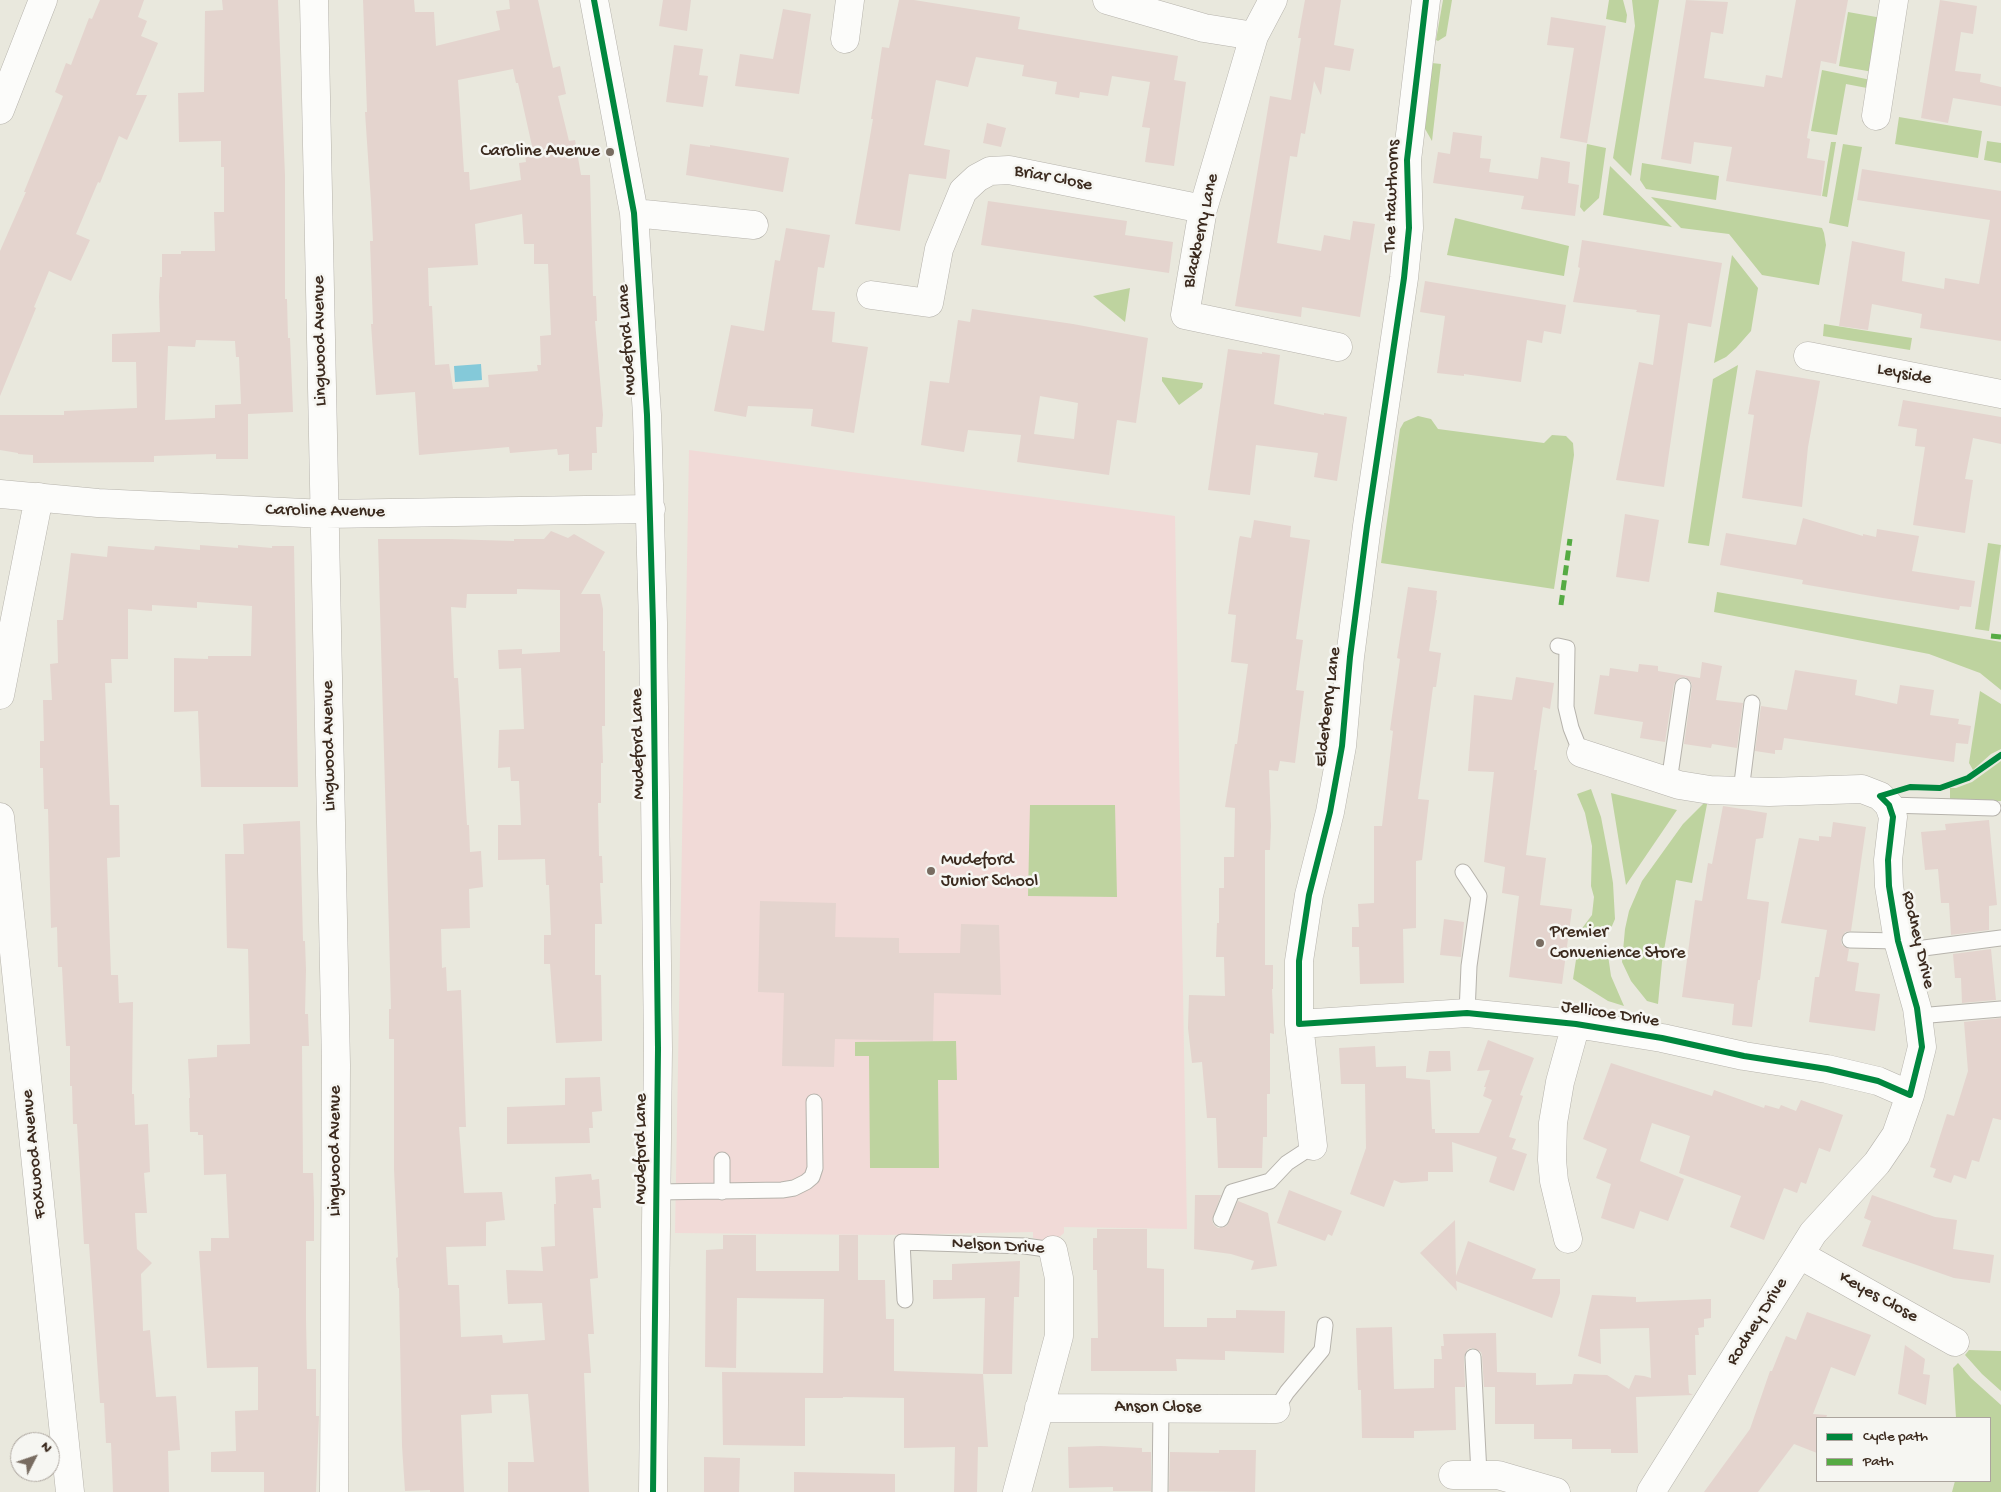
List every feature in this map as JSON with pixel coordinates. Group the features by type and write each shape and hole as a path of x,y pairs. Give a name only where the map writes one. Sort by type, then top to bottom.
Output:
{"street":[{"path":"0,110 43,0"},
{"name":"Lingwood Avenue","path":"314,0 336,1064 334,1492"},
{"name":"Mudeford Lane","path":"594,0 634,213 651,509 658,1049 652,1492"},
{"path":"845,39 850,0"},
{"path":"1107,0 1204,28 1254,36"},
{"name":"Blackberry Lane","path":"1273,0 1254,36 1203,208 1185,316 1338,347"},
{"name":"The Hawthorns","path":"1388,393 1404,278 1408,236 1407,160 1426,0"},
{"path":"1876,116 1894,0"},
{"name":"Briar Close","path":"871,295 930,303 939,249 963,191 977,178 990,171 1009,170 1203,208"},
{"path":"634,213 723,227 754,225"},
{"name":"Leyside","path":"1808,356 2001,394"},
{"name":"Elderberry Lane","path":"1313,1146 1298,1024 1299,962 1309,895 1330,812 1342,746 1350,657 1367,526 1388,393"},
{"name":"Caroline Avenue","path":"0,494 98,503 325,514 651,509"},
{"path":"0,695 39,497"},
{"path":"1581,753 1669,782 1710,790 1812,792 1862,789 1880,796 1889,805"},
{"name":"Rodney Drive","path":"1651,1492 1814,1233 1877,1163 1896,1135 1910,1095 1922,1047 1918,1016 1900,946 1889,886 1888,860 1893,817 1889,805"},
{"name":"Foxwood Avenue","path":"0,817 70,1492"},
{"name":"Jellicoe Drive","path":"1298,1024 1467,1013 1576,1024 1662,1038 1744,1056 1827,1069 1878,1081 1910,1095"},
{"path":"1568,1240 1554,1181 1552,1160 1553,1133 1560,1082 1576,1024"},
{"name":"Nelson Drive","path":"1017,1492 1058,1336 1058,1278 1053,1250"},
{"name":"Keyes Close","path":"1800,1255 1955,1342"},
{"name":"Anson Close","path":"1039,1408 1276,1409"},
{"path":"1462,1481 1498,1475 1556,1492"}],"lane":[{"path":"1558,646 1567,648 1566,707 1571,728 1581,753"},
{"path":"1669,782 1683,686"},
{"path":"1741,791 1752,703"},
{"path":"1889,805 1993,808"},
{"path":"1464,872 1479,896 1469,966 1467,1013"},
{"path":"1850,940 1900,946 2001,938"},
{"path":"1918,1016 2001,1009"},
{"path":"657,1192 722,1192 794,1188 812,1177 815,1168 814,1102"},
{"path":"1221,1219 1232,1192 1270,1180 1288,1163 1313,1146"},
{"path":"722,1160 722,1192"},
{"name":"Nelson Drive","path":"905,1300 902,1242 1025,1246 1053,1250"},
{"path":"1276,1409 1287,1392 1322,1350 1325,1325"},
{"path":"1462,1481 1473,1357"},
{"path":"1160,1492 1161,1408"}],"shaded area":[{"name":"Mudeford Junior School","path":"689,450 1175,516 1187,1229 1064,1227 1064,1233 1057,1239 1044,1241 1033,1238 1033,1232 884,1235 675,1233"}],"green space":[{"path":"1443,0 1452,0 1446,36 1438,41 1436,40"},
{"path":"1609,0 1623,0 1627,15 1626,23 1606,19"},
{"path":"1632,0 1659,0 1631,176 1613,158 1635,26"},
{"path":"1848,12 1882,18 1873,72 1839,66"},
{"path":"1432,63 1441,64 1432,141 1424,127"},
{"path":"1822,70 1876,81 1867,88 1846,84 1837,135 1811,131"},
{"path":"1899,117 1982,131 1978,158 1895,144"},
{"path":"1987,141 2001,143 2001,163 1984,160"},
{"path":"1831,142 1836,142 1827,197 1822,196"},
{"path":"1587,144 1606,148 1599,198 1584,212 1580,207"},
{"path":"1843,144 1862,147 1848,227 1829,223"},
{"path":"1642,163 1719,176 1716,200 1646,189 1640,180"},
{"path":"1610,166 1672,227 1603,215"},
{"path":"1651,197 1822,228 1826,245 1819,285 1762,275 1729,234 1681,228"},
{"path":"1455,218 1569,246 1564,276 1447,255"},
{"path":"1732,255 1758,288 1751,331 1726,357 1714,363"},
{"path":"1130,288 1125,322 1093,296"},
{"path":"1824,324 1912,338 1910,350 1823,336"},
{"path":"1738,365 1709,546 1688,543 1713,379"},
{"path":"1162,377 1203,383 1202,388 1179,405 1162,381"},
{"path":"1418,416 1431,419 1438,429 1544,443 1552,435 1566,436 1573,443 1574,455 1554,589 1381,563 1400,429 1404,422"},
{"path":"1988,543 2001,545 1989,631 1975,629"},
{"path":"1717,592 2001,642 2001,690 1980,673 1929,654 1714,612"},
{"path":"1980,691 2001,704 2001,749 1991,754 1973,770 1969,763"},
{"path":"2001,761 2001,801 1950,802 1950,788 1956,788 1972,782"},
{"path":"1591,789 1601,817 1609,859 1613,883 1615,919 1612,926 1604,934 1592,937 1577,935 1592,915 1594,897 1591,886 1592,846 1585,813 1577,794"},
{"path":"1611,793 1677,810 1626,885"},
{"path":"1708,799 1692,883 1676,880 1662,962 1658,1004 1647,1001 1631,981 1622,962 1625,929 1629,911 1642,881 1683,824"},
{"path":"1030,805 1115,805 1117,897 1028,896"},
{"path":"1578,947 1608,955 1611,976 1624,1006 1608,1001 1573,979"},
{"path":"956,1041 957,1080 938,1080 939,1168 870,1168 869,1056 855,1056 855,1042"},
{"path":"1969,1350 2001,1351 2001,1391 1965,1355"},
{"path":"1958,1363 1971,1378 2001,1405 2001,1492 1952,1492 1955,1482 1991,1482 1991,1417 1956,1417 1953,1368"}],"water":[{"path":"481,364 482,380 455,382 454,366"}],"building":[{"path":"100,0 144,0 138,17 147,21 141,36 158,43 136,95 147,95 127,140 119,136 76,234 90,240 71,281 49,271 0,396 0,251 26,192 24,192 63,96 55,92 66,63 71,65 89,18 92,19"},
{"path":"222,0 278,0 285,176 285,299 287,299 288,338 290,338 293,412 248,414 248,459 216,459 216,454 154,456 154,462 33,463 33,455 0,450 0,415 64,415 64,411 137,408 136,362 112,362 112,334 160,332 159,296 160,277 162,277 162,254 181,254 181,251 215,251 214,212 224,212 224,167 221,167 221,141 179,142 178,93 204,92 205,11 223,10","holes":["196,340 235,341 236,357 239,357 241,404 215,405 215,418 165,420 168,346 195,347"]},
{"path":"363,0 414,0 415,12 434,12 436,46 500,30 496,11 510,9 509,0 538,0 553,68 560,66 566,94 558,96 569,141 575,140 581,175 590,175 593,296 596,296 597,321 595,321 603,415 602,427 596,427 597,453 592,453 592,470 569,471 569,454 558,455 557,449 510,453 509,447 419,455 415,392 376,395 371,324 373,324 370,241 373,241 365,112 367,112","holes":["513,69 516,83 518,83 532,146 524,147 526,162 519,163 521,180 470,190 469,172 464,172 458,80","522,214 524,244 534,244 534,264 548,264 551,335 540,336 541,365 537,365 538,371 488,375 489,387 453,389 449,364 435,365 432,306 429,306 428,268 478,265 475,224"]},
{"path":"663,0 691,0 687,31 659,26"},
{"path":"899,0 914,0 1020,17 1018,29 1178,56 1174,80 1186,82 1174,166 1145,162 1150,128 1142,127 1150,82 1112,76 1108,96 1080,92 1079,98 1055,94 1057,82 1022,76 1024,65 976,57 968,87 936,80 924,145 950,150 946,179 909,174 900,231 855,224 873,119 871,119 882,47 889,48"},
{"path":"1305,0 1341,0 1334,45 1354,49 1350,71 1325,67 1321,95 1314,81 1305,134 1301,133 1297,157 1290,156 1277,243 1321,251 1324,235 1350,240 1353,221 1375,224 1360,317 1302,307 1301,317 1235,306 1270,96 1291,100 1301,38 1298,38"},
{"path":"1686,0 1728,2 1723,34 1711,32 1704,78 1764,87 1766,75 1782,78 1796,0 1848,0 1836,64 1821,61 1807,138 1810,139 1807,158 1825,161 1821,196 1726,181 1732,147 1694,142 1691,164 1661,159"},
{"path":"1940,0 1977,6 1973,34 1961,32 1955,71 1981,74 1980,82 2001,87 2001,106 1953,98 1948,123 1921,118"},
{"path":"783,9 811,14 799,94 735,86 740,54 773,59"},
{"path":"1551,17 1606,26 1587,143 1560,138 1574,48 1547,45"},
{"path":"674,45 703,49 699,75 708,76 703,107 666,102"},
{"path":"987,123 1006,128 1001,147 983,143"},
{"path":"1453,132 1482,136 1480,158 1491,159 1489,172 1538,179 1541,157 1570,162 1568,183 1579,185 1575,216 1521,209 1524,196 1433,183 1438,152 1450,154"},
{"path":"690,144 710,147 710,145 789,158 783,192 686,175"},
{"path":"1862,169 2001,191 2001,341 1920,328 1922,314 1872,304 1868,330 1839,326 1852,241 1905,252 1902,281 1944,289 1945,278 1979,284 1990,220 1857,200"},
{"path":"988,201 1127,221 1125,235 1173,242 1169,273 981,245"},
{"path":"786,228 830,235 824,268 818,267 812,310 835,312 832,342 868,347 854,433 811,426 813,409 748,406 746,417 714,411 731,325 764,331 775,260 780,261"},
{"path":"1582,240 1722,263 1711,327 1688,323 1664,487 1616,480 1639,362 1653,365 1660,315 1636,312 1637,310 1573,302 1580,268 1578,267"},
{"path":"1425,281 1566,305 1561,334 1544,331 1542,343 1527,340 1521,382 1464,374 1464,376 1437,373 1445,316 1420,312"},
{"path":"972,309 1073,324 1148,338 1136,423 1117,420 1109,475 1017,462 1021,435 968,430 964,452 921,445 930,381 949,383 958,320 970,322","holes":["1040,396 1078,403 1074,439 1034,434"]},
{"path":"1228,349 1280,355 1274,404 1324,415 1324,413 1347,417 1337,481 1314,477 1318,453 1256,445 1250,495 1208,490"},
{"path":"1756,370 1820,381 1808,447 1802,507 1742,498 1754,415 1748,414"},
{"path":"1903,400 2001,417 2001,444 1973,438 1965,479 1973,480 1965,533 1913,525 1925,447 1915,446 1917,429 1898,426"},
{"path":"1625,514 1659,520 1649,582 1616,577"},
{"path":"1803,518 1863,536 1863,534 1876,537 1877,529 1919,536 1912,571 1975,581 1971,607 1960,606 1959,610 1883,598 1802,584 1803,580 1720,565 1726,533 1796,545"},
{"path":"1254,520 1291,526 1290,537 1310,540 1296,639 1303,640 1296,690 1304,691 1295,763 1280,761 1278,771 1269,770 1271,826 1270,850 1265,850 1265,965 1273,965 1274,1034 1270,1033 1270,1094 1267,1094 1267,1137 1263,1137 1262,1168 1218,1168 1216,1118 1207,1118 1202,1062 1192,1063 1188,1028 1189,995 1225,996 1224,957 1216,957 1217,923 1219,923 1219,888 1224,888 1224,857 1234,857 1235,808 1225,807 1235,744 1237,744 1248,664 1231,662 1236,615 1228,614 1239,539 1240,536 1251,538"},
{"path":"551,531 568,538 574,534 605,552 581,594 600,594 603,609 603,651 605,651 605,726 602,726 601,803 598,803 599,856 602,856 603,883 600,883 602,924 595,924 595,975 601,975 602,1041 556,1043 550,964 544,964 544,935 551,935 549,885 546,885 545,859 498,860 498,825 521,825 519,781 511,781 510,767 498,768 499,730 524,729 521,668 499,669 498,650 522,649 522,654 560,652 560,590 517,589 517,594 467,594 466,608 451,607 454,678 458,678 470,852 481,851 483,887 469,889 470,928 441,929 442,968 446,967 447,991 461,990 466,1127 459,1127 464,1193 502,1192 505,1220 486,1222 486,1246 446,1247 448,1285 459,1285 461,1337 502,1335 503,1343 545,1340 542,1303 508,1304 506,1270 543,1271 541,1247 555,1246 555,1177 591,1174 592,1180 599,1179 601,1208 593,1208 598,1278 590,1279 594,1334 588,1334 591,1373 584,1373 589,1492 508,1492 508,1462 534,1462 528,1394 491,1395 492,1413 461,1415 464,1492 405,1491 402,1446 399,1288 396,1258 398,1257 394,1169 394,1039 389,1039 389,1009 391,1009 378,539 514,541 514,539 544,539"},
{"path":"200,545 238,548 238,545 272,548 272,546 294,546 298,787 201,787 198,711 174,712 174,658 208,659 208,656 251,656 252,606 197,602 197,608 152,605 152,611 128,609 128,659 111,659 112,683 105,683 110,805 119,805 120,857 107,858 111,975 118,975 119,1003 133,1002 132,1094 134,1094 135,1125 148,1124 150,1172 144,1173 147,1213 135,1213 137,1249 152,1263 141,1274 143,1331 150,1330 156,1397 176,1396 180,1450 168,1451 169,1492 113,1492 111,1443 106,1443 104,1403 100,1403 89,1244 84,1244 77,1124 73,1124 72,1086 70,1086 70,1046 66,1046 62,967 58,967 57,927 51,928 48,809 44,809 43,768 40,768 40,741 44,741 43,700 52,700 50,664 58,663 57,620 63,620 71,553 107,557 108,546 154,550 155,546 200,550"},
{"path":"1408,587 1437,591 1429,651 1441,653 1436,687 1433,687 1418,799 1429,800 1422,860 1416,861 1416,928 1403,929 1404,983 1360,984 1359,947 1352,947 1352,927 1359,927 1358,904 1374,903 1374,826 1382,826 1393,731 1390,730 1400,659 1397,658"},
{"path":"1702,662 1722,666 1716,700 1743,703 1737,748 1712,744 1711,748 1684,744 1692,687 1691,682 1685,677 1679,678 1674,684 1665,742 1640,738 1643,722 1594,714 1600,675 1609,676 1610,668 1638,672 1639,664 1658,666 1658,671 1700,678"},
{"path":"1795,670 1857,680 1855,695 1897,704 1900,685 1934,690 1930,715 1959,719 1958,724 1971,726 1968,744 1956,743 1954,762 1784,738 1782,750 1775,750 1775,754 1755,751 1761,706 1787,710"},
{"path":"1516,677 1554,683 1550,709 1543,707 1534,770 1537,770 1526,855 1546,858 1540,905 1572,909 1562,984 1509,977 1519,896 1502,893 1505,867 1484,862 1494,772 1468,771 1474,695 1512,700"},
{"path":"1723,806 1767,813 1763,838 1756,839 1747,899 1769,902 1760,980 1758,980 1752,1027 1732,1025 1734,1004 1682,997 1695,900 1702,901 1708,863 1712,864"},
{"path":"1989,820 1997,905 1989,906 1989,930 1951,935 1949,903 1941,903 1938,869 1925,870 1921,832 1946,830 1945,824"},
{"path":"300,821 303,941 305,941 306,970 305,1014 308,1014 309,1046 302,1046 303,1173 313,1173 314,1203 314,1241 306,1241 307,1369 316,1369 316,1416 319,1416 316,1492 264,1492 264,1472 211,1472 211,1452 236,1451 235,1411 258,1410 258,1367 207,1368 199,1251 211,1251 211,1238 229,1238 226,1174 204,1175 203,1135 198,1135 198,1132 190,1132 188,1059 217,1057 217,1045 250,1044 248,949 227,948 225,854 244,854 243,824"},
{"path":"1833,822 1866,827 1851,931 1845,932 1841,940 1842,945 1849,949 1847,961 1859,963 1855,991 1880,994 1875,1031 1809,1022 1815,977 1819,977 1827,930 1781,923 1799,838 1819,841 1819,836 1831,837"},
{"path":"760,901 836,903 835,937 899,938 899,953 960,953 961,924 999,925 1001,995 934,993 933,1041 835,1039 834,1067 782,1066 784,993 758,992"},
{"path":"1444,919 1464,922 1461,957 1440,955"},
{"path":"1991,949 1996,1000 1962,1003 1961,978 1955,978 1953,954"},
{"path":"2001,1018 2001,1120 1993,1118 1979,1162 1972,1160 1966,1179 1954,1175 1951,1183 1933,1177 1936,1169 1930,1167 1947,1114 1954,1116 1968,1071 1964,1022"},
{"path":"1488,1040 1534,1058 1520,1095 1523,1096 1509,1137 1516,1139 1512,1149 1527,1154 1514,1191 1489,1182 1497,1157 1452,1142 1453,1172 1428,1172 1428,1181 1401,1183 1394,1180 1384,1207 1350,1194 1366,1148 1365,1084 1341,1084 1339,1048 1375,1046 1376,1067 1406,1066 1406,1078 1430,1080 1432,1129 1435,1129 1435,1133 1479,1133 1492,1100 1483,1096 1490,1070 1477,1071"},
{"path":"1429,1051 1450,1051 1451,1071 1426,1072"},
{"path":"1611,1063 1712,1096 1714,1090 1764,1108 1765,1105 1779,1109 1781,1105 1796,1111 1801,1100 1843,1115 1830,1152 1819,1148 1806,1184 1801,1182 1797,1193 1784,1188 1764,1240 1730,1227 1741,1196 1679,1173 1690,1136 1652,1123 1640,1161 1684,1179 1668,1221 1640,1211 1634,1229 1601,1218 1611,1184 1596,1178 1607,1149 1583,1139"},
{"path":"600,1077 602,1111 592,1112 593,1128 589,1128 590,1143 507,1144 507,1107 565,1105 565,1078"},
{"path":"1289,1190 1342,1211 1332,1236 1328,1234 1325,1241 1277,1223"},
{"path":"1195,1195 1221,1195 1212,1220 1218,1228 1227,1226 1238,1201 1268,1213 1277,1266 1251,1270 1254,1261 1231,1254 1194,1249"},
{"path":"1872,1195 1935,1217 1957,1220 1953,1249 1994,1255 1990,1283 1954,1278 1862,1246 1871,1221 1864,1218"},
{"path":"1455,1220 1456,1276 1468,1241 1536,1269 1532,1279 1560,1279 1560,1293 1552,1318 1456,1281 1457,1291 1420,1253"},
{"path":"1097,1229 1147,1229 1147,1268 1164,1269 1164,1327 1207,1327 1207,1318 1236,1318 1236,1310 1285,1311 1284,1353 1225,1351 1225,1360 1176,1359 1177,1371 1091,1371 1091,1338 1098,1338 1097,1270 1093,1270 1093,1238 1097,1238"},
{"path":"723,1235 756,1235 756,1271 839,1271 839,1235 858,1235 858,1280 885,1280 886,1319 894,1319 894,1371 983,1374 988,1447 978,1447 977,1492 954,1492 955,1447 904,1448 904,1398 805,1398 805,1446 723,1445 722,1372 823,1373 824,1299 737,1298 736,1368 705,1367 706,1250 723,1249"},
{"path":"1020,1261 1019,1297 1014,1297 1012,1374 983,1374 985,1298 933,1299 933,1280 952,1280 952,1264"},
{"path":"1592,1295 1636,1297 1636,1302 1711,1299 1711,1318 1704,1319 1704,1327 1698,1328 1699,1335 1695,1335 1696,1375 1688,1375 1689,1393 1693,1395 1636,1397 1638,1453 1611,1453 1611,1449 1572,1449 1572,1439 1534,1439 1534,1424 1495,1424 1495,1387 1484,1387 1481,1352 1473,1348 1468,1349 1464,1357 1465,1387 1455,1387 1456,1430 1414,1431 1414,1438 1362,1438 1361,1390 1358,1390 1356,1328 1392,1327 1394,1389 1434,1388 1434,1359 1442,1359 1441,1346 1444,1346 1443,1334 1496,1333 1497,1372 1536,1373 1536,1385 1572,1384 1574,1374 1607,1375 1629,1389 1635,1375 1651,1378 1649,1328 1600,1329 1601,1364 1578,1356"},
{"path":"1807,1312 1871,1335 1855,1376 1831,1367 1813,1414 1827,1415 1826,1417 1816,1417 1816,1453 1794,1444 1758,1492 1704,1492 1750,1429 1770,1371 1772,1371 1786,1336 1796,1340"},
{"path":"1905,1345 1925,1359 1923,1374 1930,1375 1926,1405 1898,1394"},
{"path":"1068,1447 1142,1448 1142,1452 1151,1452 1151,1491 1113,1491 1113,1487 1069,1488"},
{"path":"1219,1450 1256,1450 1255,1492 1169,1491 1170,1452 1219,1453"},
{"path":"704,1457 740,1458 739,1492 704,1492"},
{"path":"794,1472 895,1474 895,1492 794,1492"}],"marked path":[{"path":"1561,605 1570,539"},
{"path":"1991,636 2001,637"}],"cycle path":[{"path":"594,0 634,213 647,415 653,623 658,1049 653,1492"},
{"path":"1426,0 1407,160 1409,228 1404,278 1367,526 1350,657 1342,746 1330,812 1309,895 1299,961 1299,1024 1467,1013 1576,1024 1662,1038 1744,1056 1827,1069 1878,1081 1910,1095 1922,1047 1917,1008 1898,941 1889,886 1888,860 1893,817 1889,805 1880,796 1910,787 1940,788 1968,778 2001,755"}],"place":[{"name":"Caroline Avenue","path":"610,152"},
{"name":"Mudeford Junior School","path":"931,871"},
{"name":"Premier Convenience Store","path":"1540,943"}]}
